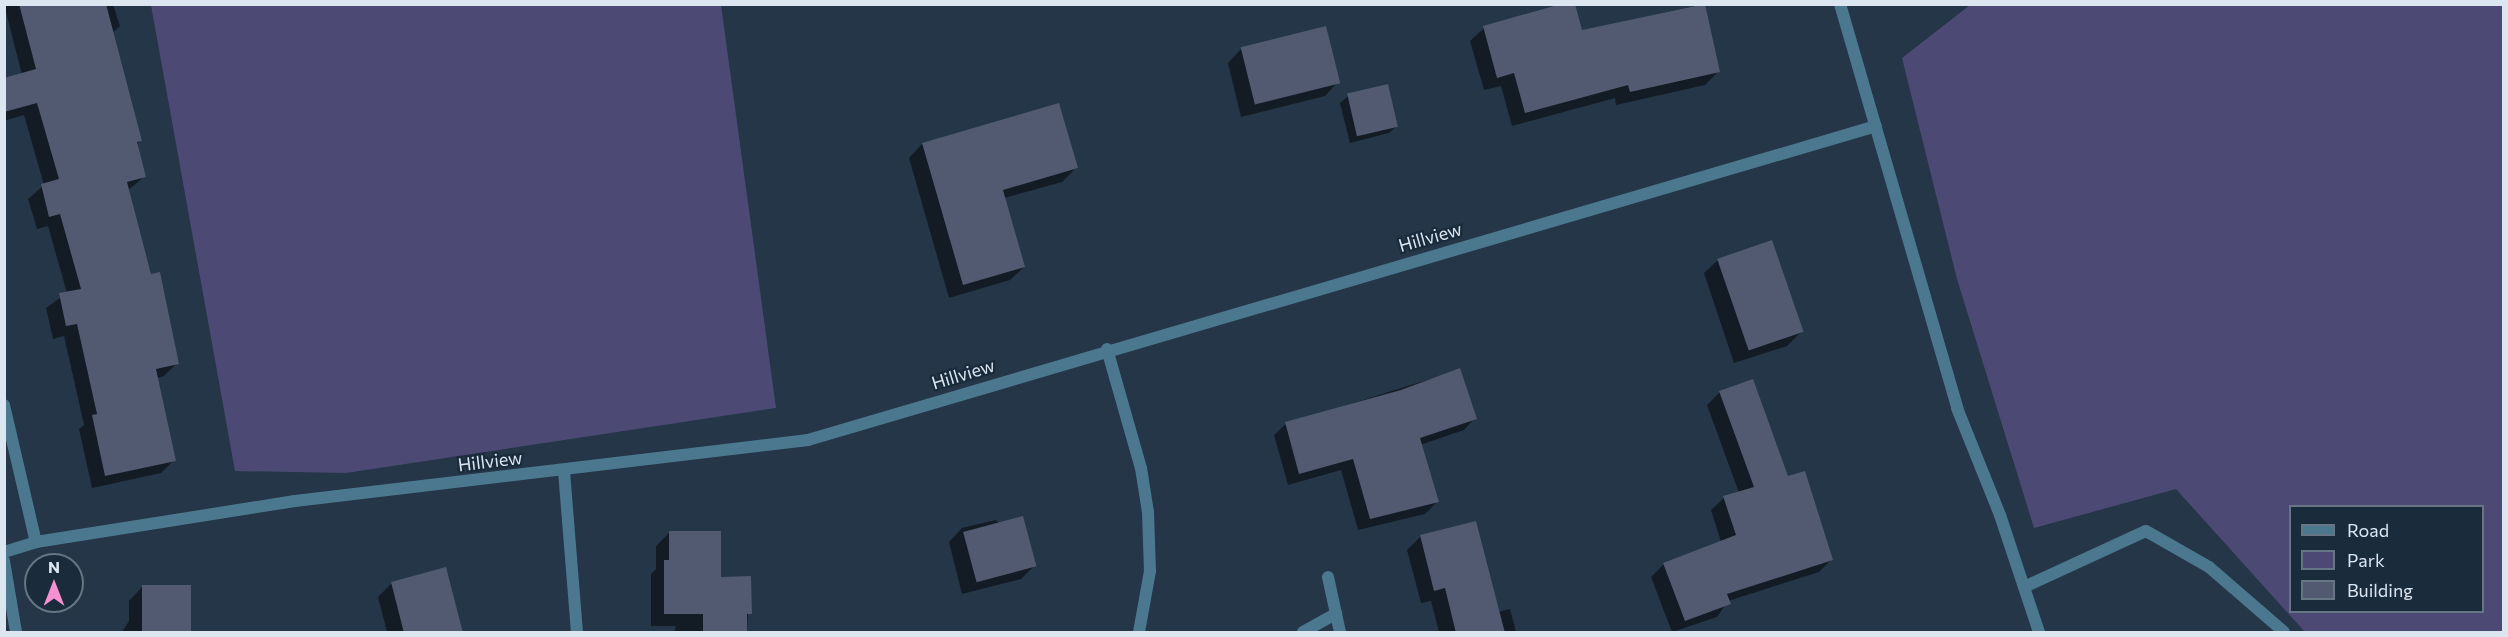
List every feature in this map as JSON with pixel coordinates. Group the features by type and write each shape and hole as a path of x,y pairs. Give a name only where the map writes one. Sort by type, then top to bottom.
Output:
{"street":[{"path":"1840,4 1957,408 2039,633"},
{"name":"Hillview","path":"4,552 36,542 295,501 564,471 808,440 1107,349 1876,126"},
{"path":"1107,349 1141,468 1148,512 1150,571 1139,633"},
{"path":"4,405 36,542"},
{"path":"564,471 577,633"},
{"path":"2024,587 2146,531 2209,567 2284,633"},
{"path":"4,561 16,633"},
{"path":"1328,577 1340,633"},
{"path":"1303,633 1336,614"}],"green space":[{"path":"151,5 721,5 776,408 346,473 235,471"},
{"path":"1970,5 2503,5 2503,632 2305,632 2176,489 2034,528 1957,279 1902,58"}],"building":[{"path":"19,4 106,4 142,141 137,142 146,177 127,182 151,274 160,272 179,364 156,369 176,461 105,476 92,415 97,414 77,324 66,326 59,293 81,289 60,214 49,217 41,184 59,179 37,103 4,112 4,78 36,69"},
{"path":"1561,4 1575,4 1582,30 1705,4 1720,72 1630,92 1628,85 1525,113 1514,73 1497,78 1483,26"},
{"path":"1326,26 1340,83 1255,105 1241,47"},
{"path":"1388,84 1398,127 1357,136 1347,93"},
{"path":"1059,103 1078,168 1003,190 1025,267 963,285 922,143"},
{"path":"1772,240 1804,332 1749,351 1717,259"},
{"path":"1460,368 1477,419 1420,438 1439,502 1370,519 1353,459 1299,474 1285,422 1401,390"},
{"path":"1753,379 1788,476 1805,471 1833,560 1727,594 1731,604 1685,621 1663,563 1736,535 1723,496 1754,487 1719,391"},
{"path":"1023,516 1036,566 977,582 963,532"},
{"path":"1476,521 1505,633 1456,633 1445,588 1434,591 1420,535"},
{"path":"669,531 721,531 721,577 751,576 752,614 747,614 747,633 703,633 703,614 664,614 664,560 669,560"},
{"path":"446,567 463,633 404,633 391,582"},
{"path":"142,585 191,585 191,632 142,632"}]}
